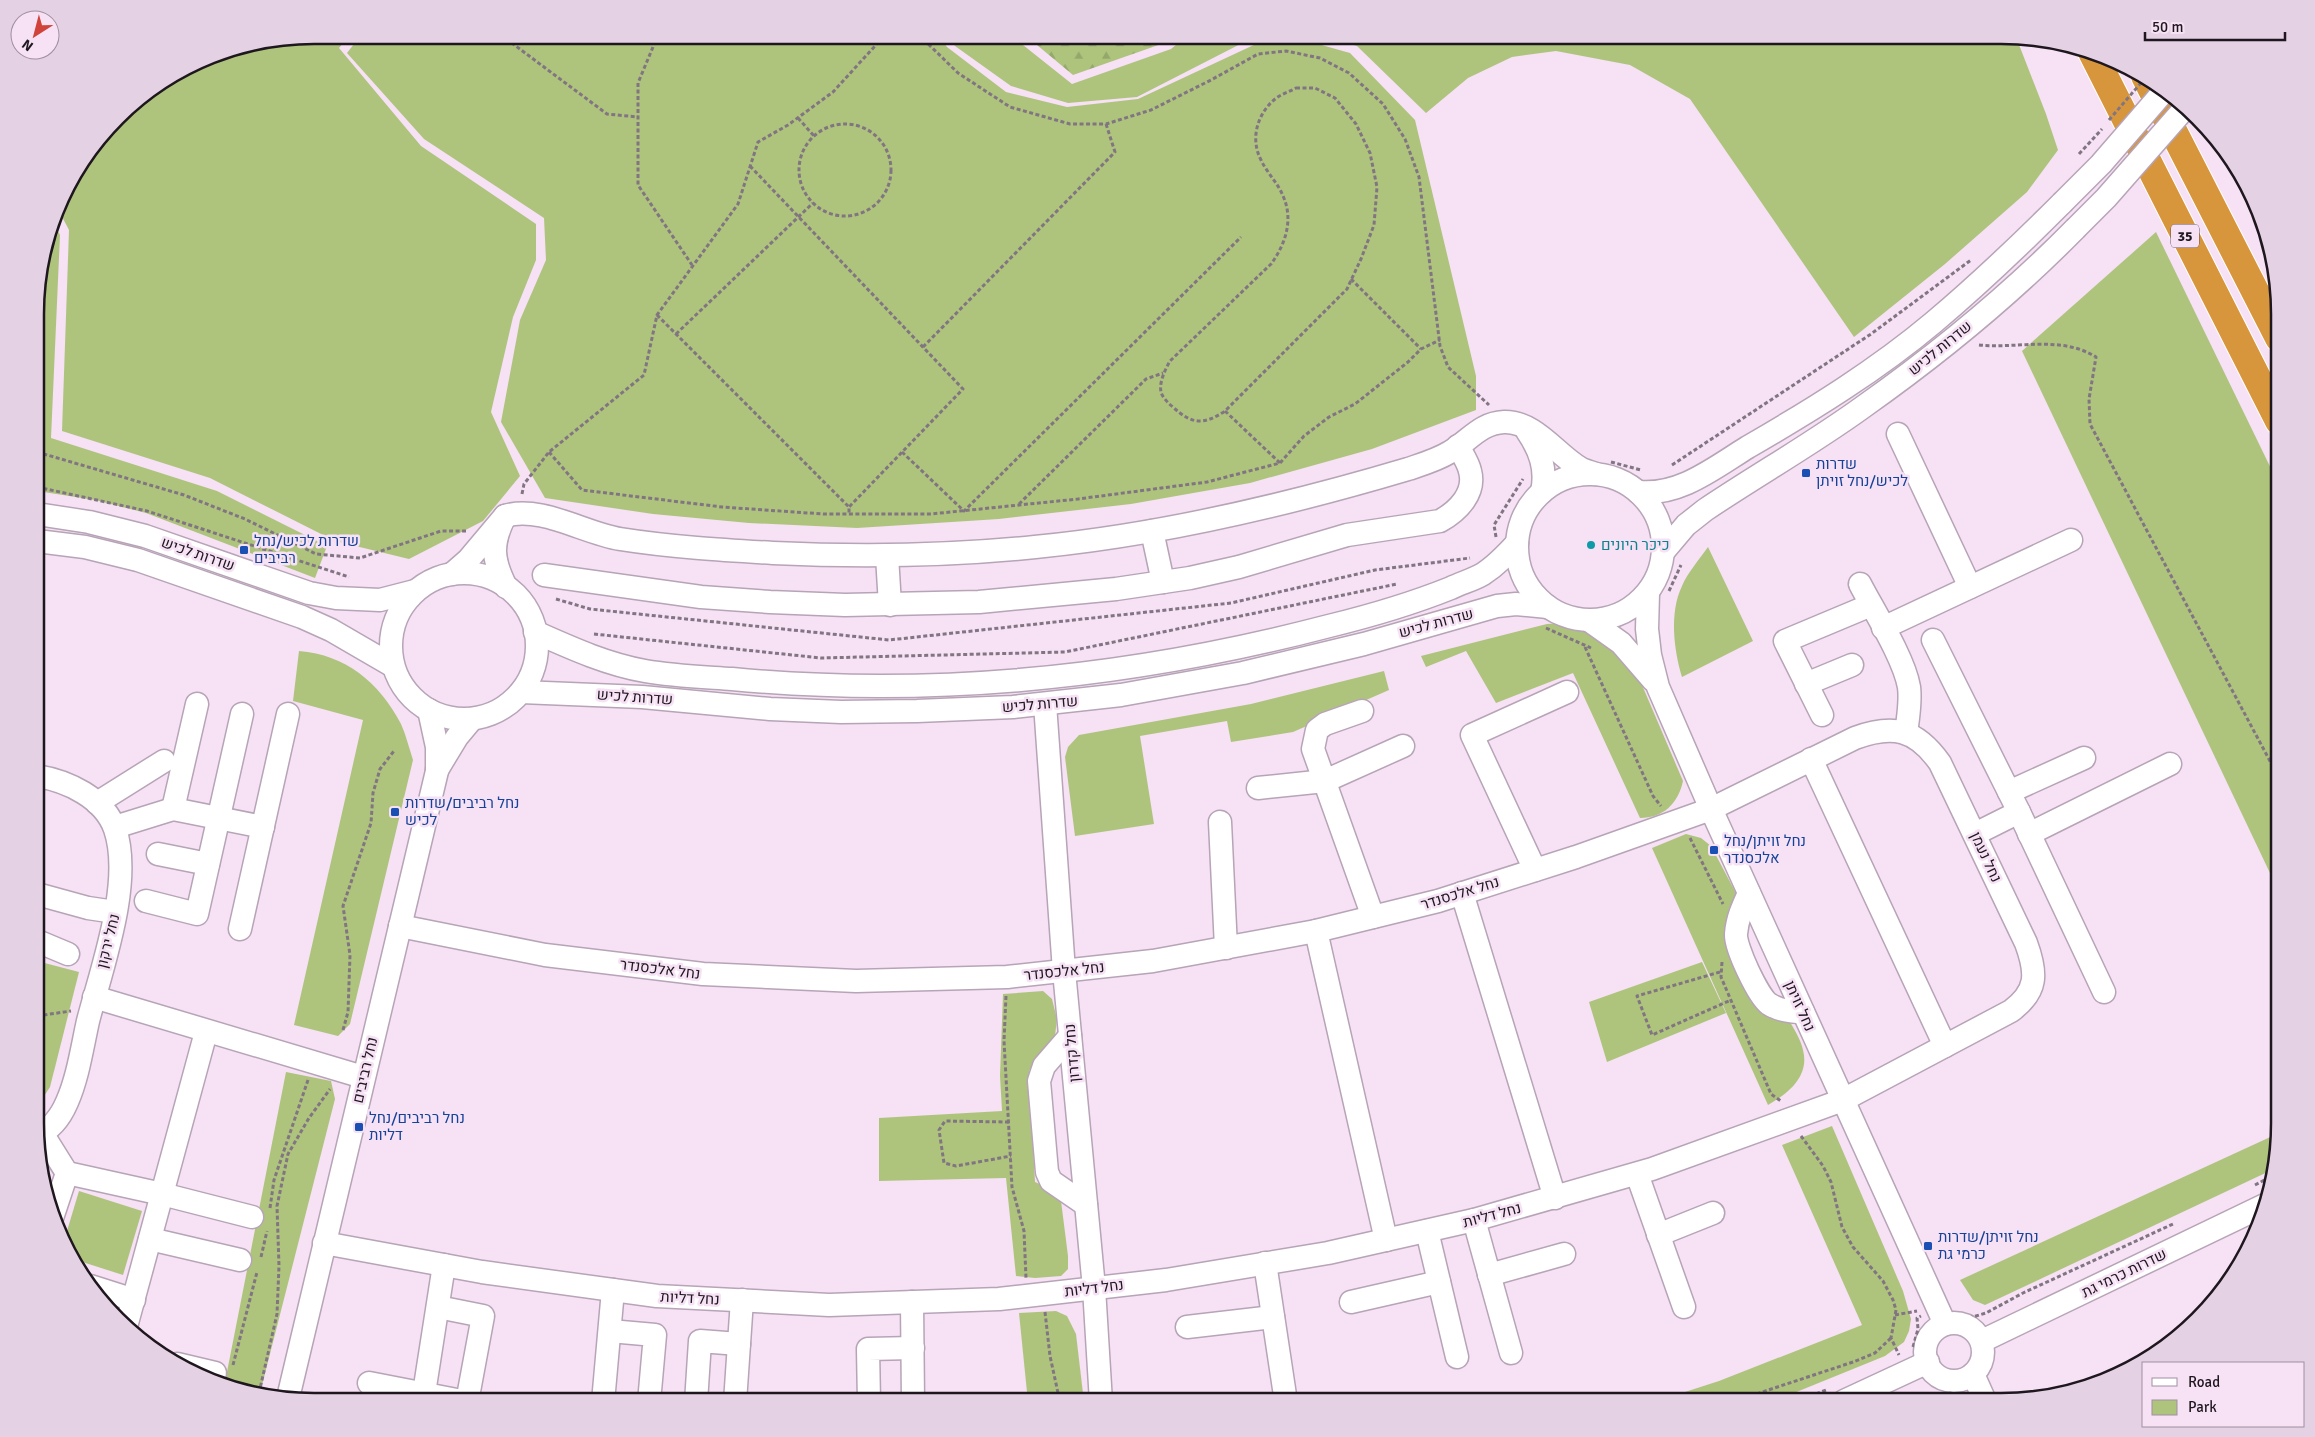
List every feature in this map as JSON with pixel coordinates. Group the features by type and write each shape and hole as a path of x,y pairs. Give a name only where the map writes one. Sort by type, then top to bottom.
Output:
{"highway":[{"name":"35","path":"2097,61 2271,405"},
{"name":"35","path":"2151,89 2271,322"}],"street":[{"name":"שדרות לכיש","path":"1638,492 1655,494 1691,481 1792,422 1865,373 1933,323 2018,247 2101,164 2160,96"},
{"name":"שדרות לכיש","path":"1664,551 1681,531 1712,506 1862,408 1956,336 2042,262 2112,190 2181,113"},
{"path":"452,574 512,514 538,514 617,539 725,551 887,556 1035,548 1152,531 1334,491 1436,460 1487,424 1515,424 1581,468 1602,468 1638,492 1651,507 1660,523 1664,551 1657,578 1656,596 1617,616 1590,620 1564,615 1544,616 1522,575 1518,559 1510,550 1527,510 1542,492 1562,480 1602,468"},
{"path":"1515,424 1537,447 1545,477 1542,492"},
{"path":"1898,434 1970,587"},
{"path":"546,586 701,598 845,605 890,605 1043,598 1163,582 1239,567 1347,535 1440,521 1452,515 1462,505 1470,489 1470,469 1458,446"},
{"path":"506,587 481,575 452,574 435,579 415,591 400,609 392,630 390,650 393,666 404,688 414,700 429,710 454,719 472,719 499,710 521,692 530,677 536,659 535,632 524,606 506,587 497,569 494,555 496,534 512,514"},
{"name":"שדרות לכיש","path":"44,515 90,522 145,536 309,593 336,598 380,600 415,591"},
{"path":"1152,531 1163,582"},
{"path":"1883,628 2071,540"},
{"name":"שדרות לכיש","path":"44,541 85,547 138,560 302,617 331,630 393,666"},
{"name":"שדרות לכיש","path":"535,632 587,656 645,671 771,683 841,686 916,686 1040,678 1179,660 1340,624 1435,594 1481,575 1510,550"},
{"path":"887,556 890,605"},
{"path":"1711,809 1868,733 1892,730 1906,733 1909,687 1903,668 1860,584"},
{"name":"נחל זויתן","path":"1656,596 1647,629 1650,655 1658,687 1711,809 1945,1324"},
{"name":"שדרות לכיש","path":"521,692 632,696 770,709 840,712 917,711 1045,704 1175,686 1243,673 1364,644 1497,606 1516,604 1544,616"},
{"path":"1822,715 1785,641 1871,605"},
{"name":"נחל זויתן","path":"1590,620 1621,644 1636,659 1658,687"},
{"path":"1933,640 2014,802 2104,992"},
{"path":"1806,684 1852,665"},
{"path":"1535,870 1472,735 1567,692"},
{"path":"173,809 197,704"},
{"name":"נחל קדרון","path":"1045,704 1064,971 1094,1288 1100,1393"},
{"name":"נחל רביבים","path":"289,1392 437,771 437,748 429,710"},
{"path":"1362,712 1325,724 1317,730 1313,749 1373,917"},
{"path":"146,900 197,914 242,714"},
{"path":"240,929 288,714"},
{"name":"נחל רביבים","path":"437,771 457,737 472,719"},
{"name":"נחל נעמן","path":"1843,1100 2011,1011 2025,999 2033,982 2032,958 2026,943 1940,763 1920,740 1906,733"},
{"path":"1258,788 1325,781 1403,746"},
{"path":"1975,834 2014,802 2084,758"},
{"path":"1811,759 1945,1046"},
{"path":"97,803 164,761"},
{"path":"2029,834 2170,764"},
{"name":"נחל ירקון","path":"44,777 72,786 89,796 107,813 115,828 120,850 121,872 116,912 67,1101 56,1120 44,1130"},
{"path":"115,828 173,809 263,826"},
{"name":"נחל אלכסנדר","path":"400,926 545,955 702,974 856,982 1007,977 1154,962 1316,931 1462,893 1535,870 1671,814 1711,809"},
{"path":"1220,822 1226,948"},
{"path":"158,854 208,864"},
{"path":"1462,893 1555,1198"},
{"path":"1749,893 1739,917 1736,944 1762,998 1770,1004 1790,1012 1803,1012"},
{"path":"44,896 88,908 116,912"},
{"path":"1316,931 1386,1240"},
{"path":"44,944 68,954"},
{"path":"93,1003 206,1032 363,1077"},
{"path":"128,1319 206,1032"},
{"path":"1070,1036 1044,1066 1039,1081 1046,1172 1051,1181 1086,1205"},
{"name":"נחל דליות","path":"324,1243 444,1265 657,1296 829,1305 1035,1295 1166,1280 1265,1264 1328,1253 1474,1220 1637,1174 1843,1100"},
{"path":"44,1141 67,1173 162,1194 252,1217"},
{"path":"56,1205 67,1173"},
{"path":"1637,1174 1684,1307"},
{"name":"שדרות כרמי גת","path":"1982,1341 2257,1209"},
{"path":"1658,1235 1713,1213"},
{"path":"1474,1220 1511,1353"},
{"path":"1427,1231 1457,1357"},
{"path":"150,1239 240,1260"},
{"path":"1489,1275 1564,1254"},
{"path":"1265,1264 1285,1393"},
{"path":"369,1382 424,1393 444,1265"},
{"path":"1351,1302 1439,1282"},
{"path":"101,1290 134,1300"},
{"path":"604,1393 614,1290"},
{"path":"736,1393 742,1300"},
{"path":"912,1302 913,1393"},
{"path":"438,1307 483,1316 469,1393"},
{"path":"1187,1328 1273,1317"},
{"path":"1960,1323 1973,1330 1982,1341 1983,1356 1981,1363 1973,1374 1959,1380 1950,1391 1928,1362 1926,1347 1932,1333 1945,1324 1960,1323"},
{"path":"610,1331 655,1335 650,1393"},
{"path":"697,1393 700,1341 739,1344"},
{"path":"869,1393 868,1349 912,1348"},
{"path":"1863,1393 1928,1362"},
{"path":"209,1372 215,1374"},
{"path":"1973,1374 1981,1393"}],"path":[{"path":"513,44 607,114 638,117"},
{"path":"654,44 638,83 638,185 692,265"},
{"path":"512,514 524,484 549,452 644,375 657,315 738,204 758,142 798,118 833,92 877,44"},
{"path":"928,44 958,73 1010,107 1070,124 1106,124 1151,110 1258,54 1286,51 1320,58 1349,73 1383,104 1405,140 1419,177 1440,340 1448,367 1515,424"},
{"path":"2079,155 2140,83"},
{"path":"1296,88 1315,88 1335,98 1356,124 1370,152 1377,187 1374,224 1351,279 1347,288 1214,419 1198,423 1182,416 1168,403 1161,392 1164,373 1170,361 1271,264 1281,250 1286,236 1287,218 1284,198 1261,162 1254,146 1256,128 1262,114 1276,99 1296,88"},
{"path":"798,118 814,136"},
{"path":"837,124 853,124 867,129 879,138 888,151 892,165 891,180 885,194 876,206 863,213 848,217 834,215 820,209 813,203 800,184 798,168 802,153 814,136 822,129 837,124"},
{"path":"923,347 1115,152 1106,124"},
{"path":"750,166 963,390 849,507 849,514"},
{"path":"676,334 813,203"},
{"path":"964,511 1241,237"},
{"path":"1664,492 1658,473 1871,334 1978,255"},
{"path":"1351,279 1421,349"},
{"path":"657,315 849,507"},
{"path":"1956,336 1980,345 2002,347 2028,344 2059,346 2085,350 2096,357 2089,399 2090,424 2271,763"},
{"path":"549,452 582,490 722,508 849,514 931,514 1207,482 1280,463 1304,436 1329,417 1355,404 1408,362 1421,349 1440,340"},
{"path":"1018,505 1146,379 1164,373"},
{"path":"1225,410 1280,463"},
{"path":"902,452 964,511"},
{"path":"44,454 184,495 245,519 316,554 360,558 441,531 474,531 488,536"},
{"path":"1510,550 1496,541 1494,525 1530,469 1542,463"},
{"path":"1602,468 1645,471"},
{"path":"44,489 147,511 350,578 366,599"},
{"path":"1656,596 1688,550 1681,531"},
{"path":"546,586 590,609 889,640 1231,603 1375,570 1510,550"},
{"path":"566,646 580,632 821,658 1065,652 1402,583"},
{"path":"1544,616 1566,636 1585,647 1602,650 1621,644"},
{"path":"1585,647 1653,796 1671,814 1697,849 1726,910"},
{"path":"343,1030 348,1012 350,955 343,906 371,823 374,793 380,769 394,751"},
{"path":"1723,954 1720,972 1771,1094 1794,1118 1823,1166 1831,1182 1842,1227 1854,1247 1882,1281 1893,1300 1896,1310 1891,1338 1908,1372"},
{"path":"1720,972 1637,996 1652,1035 1731,1000"},
{"path":"1007,977 1004,1041 1012,1187 1024,1230 1035,1295 1058,1393"},
{"path":"44,1014 93,1003"},
{"path":"260,1388 277,1314 279,1266 277,1206 288,1154 309,1118 330,1089"},
{"path":"1008,1122 944,1121 939,1130 944,1163 956,1166 1011,1156"},
{"path":"2252,1187 2265,1180"},
{"path":"2023,1293 2182,1220"},
{"path":"1759,1393 1853,1362 1874,1353 1891,1338"}],"green space":[{"path":"296,44 342,44 339,48 421,146 536,224 536,260 513,317 491,412 520,476 483,521 409,559 335,541 210,478 62,431 69,230 62,216 89,164 123,123 164,89 210,64 244,53"},
{"path":"354,44 945,44 1006,92 1067,107 1138,99 1256,44 1318,44 1350,53 1415,120 1476,376 1476,410 1372,449 1250,483 1131,504 999,519 857,528 749,523 653,514 545,498 501,422 520,320 546,260 544,218 424,139 347,53"},
{"path":"954,44 1022,44 1072,84 1171,49 1177,44 1240,44 1137,97 1068,103 1011,86"},
{"path":"1036,44 1161,44 1073,75"},
{"path":"1349,44 2019,44 2058,150 2027,192 1945,264 1854,337 1690,99 1630,65 1556,51 1512,57 1468,78 1426,113 1357,46"},
{"path":"57,230 60,235 51,438 217,491 327,546 315,578 146,513 95,500 44,492 44,296 49,261"},
{"path":"2156,232 2271,469 2271,875 2022,351"},
{"path":"1708,547 1753,641 1682,677 1675,643 1675,608 1684,581"},
{"path":"1565,623 1596,635 1623,656 1639,678 1683,781 1673,803 1656,815 1640,818 1573,673 1496,703 1466,651 1426,667 1421,656 1547,624"},
{"path":"299,651 332,658 359,673 371,684 382,695 401,724 413,760 350,1024 338,1036 294,1025 363,720 293,701"},
{"path":"1384,671 1389,690 1293,732 1231,742 1227,721 1140,736 1154,824 1075,836 1065,757 1068,747 1079,735 1251,704"},
{"path":"1686,834 1701,838 1711,846 1736,893 1728,946 1751,1002 1786,1015 1802,1046 1804,1060 1800,1076 1789,1090 1768,1105 1652,848"},
{"path":"1702,962 1726,1013 1607,1062 1589,1002"},
{"path":"44,963 79,972 50,1087 44,1096"},
{"path":"1043,991 1052,999 1057,1019 1055,1036 1029,1071 1035,1182 1060,1193 1068,1269 1061,1276 1035,1278 1016,1276 1006,1178 879,1181 879,1118 1002,1111 1000,1076 1003,994"},
{"path":"286,1072 331,1081 335,1099 261,1388 224,1378 226,1377"},
{"path":"1832,1126 1903,1291 1911,1319 1909,1331 1904,1342 1885,1356 1794,1393 1682,1393 1719,1381 1862,1325 1782,1145"},
{"path":"2271,1137 2267,1172 1985,1305 1973,1300 1960,1280"},
{"path":"79,1191 142,1211 123,1275 82,1262 67,1232"},
{"path":"1056,1311 1067,1316 1076,1334 1083,1393 1027,1393 1019,1313"}],"place":[{"name":"שדרות לכיש/נחל זויתן","path":"1806,473"},
{"name":"כיכר היונים","path":"1591,545"},
{"name":"שדרות לכיש/נחל רביבים","path":"244,550"},
{"name":"נחל רביבים/שדרות לכיש","path":"395,812"},
{"name":"נחל זויתן/נחל אלכסנדר","path":"1714,850"},
{"name":"נחל רביבים/נחל דליות","path":"359,1127"},
{"name":"נחל זויתן/שדרות כרמי גת","path":"1928,1246"}]}
